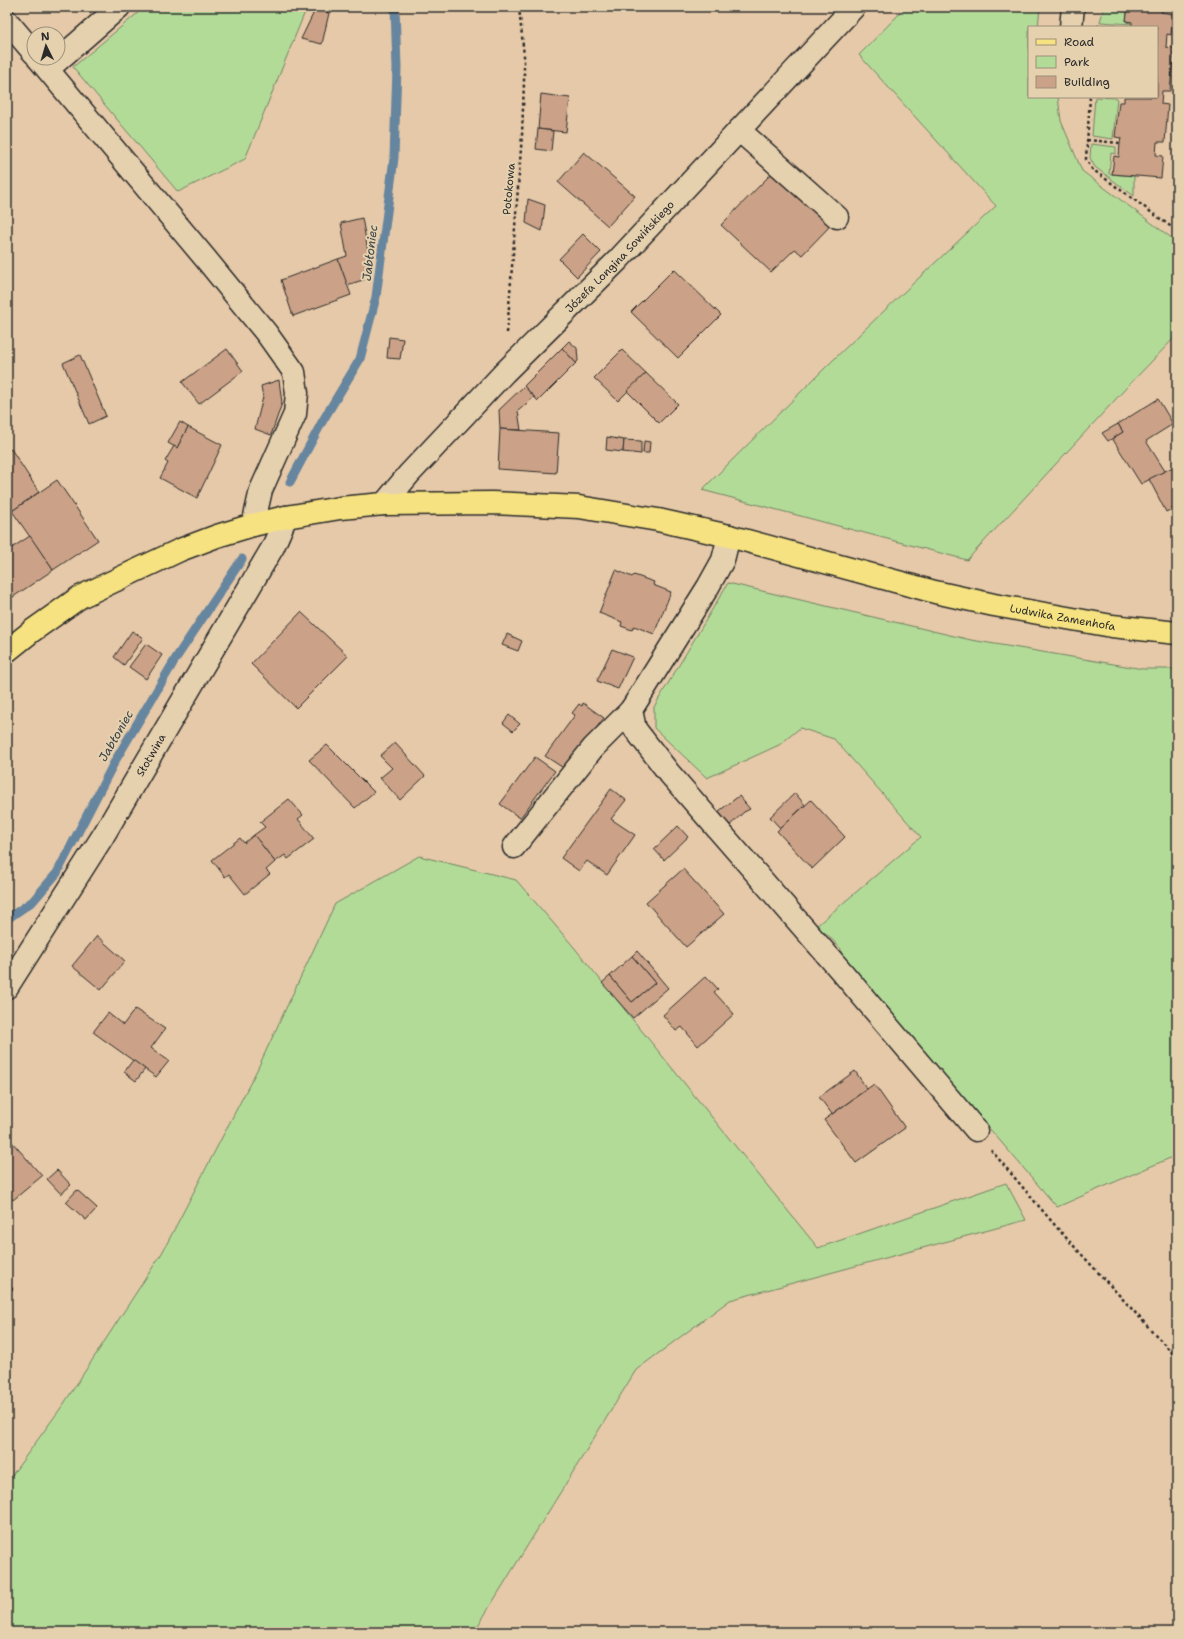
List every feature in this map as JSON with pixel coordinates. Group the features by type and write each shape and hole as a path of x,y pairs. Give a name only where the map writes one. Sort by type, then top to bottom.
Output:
{"main road":[{"name":"Ludwika Zamenhofa","path":"7,651 32,631 80,597 180,550 217,536 286,517 340,508 384,504 492,503 579,507 658,520 729,536 994,606 1112,626 1177,633"}],"street":[{"path":"66,43 119,7"},
{"name":"Józefa Longina Sowińskiego","path":"384,504 408,474 505,372 617,261 854,7"},
{"path":"1071,26 1073,7"},
{"path":"7,21 26,43"},
{"path":"45,66 267,334 294,372 297,392 295,414 261,490 253,525"},
{"path":"739,130 836,217"},
{"name":"Słotwina","path":"7,987 103,836 273,546 286,517"},
{"path":"514,847 593,748 631,710 708,587 723,560 729,536"},
{"path":"631,710 635,729 669,773 842,972 976,1130"}],"path":[{"name":"Potokowa","path":"505,372 512,256 522,135 524,82 524,56 518,7"},
{"path":"1090,98 1086,159 1092,169 1177,231"},
{"path":"1087,140 1120,143"},
{"path":"976,1130 1055,1225 1177,1358"}],"green space":[{"path":"145,7 307,7 245,159 178,192 73,67"},
{"path":"906,7 1040,7 1038,26 1028,26 1028,98 1058,98 1061,121 1082,171 1177,242 1177,335 967,560 702,490 848,346 996,206 859,55"},
{"path":"1104,7 1127,7 1126,22 1131,24 1100,22"},
{"path":"1095,98 1117,98 1113,139 1092,136"},
{"path":"1091,144 1116,147 1116,154 1111,153 1109,174 1134,176 1134,196 1095,167 1090,158"},
{"path":"728,583 971,640 1143,669 1177,669 1177,1155 1057,1207 841,956 841,949 827,934 815,927 921,837 834,739 800,728 779,745 707,778 654,728 654,707"},
{"path":"419,856 516,880 573,946 818,1248 1006,1183 1026,1220 730,1300 636,1370 474,1632 7,1632 7,1482 63,1405 162,1253 257,1070 335,904"}],"building":[{"path":"1128,7 1163,7 1161,12 1173,14 1171,35 1167,34 1166,47 1174,48 1170,91 1162,91 1161,104 1168,105 1165,142 1157,142 1156,155 1163,156 1161,178 1112,174 1114,156 1119,157 1121,138 1115,137 1119,102 1124,102 1124,98 1158,98 1158,26 1132,26 1132,22 1126,21"},
{"path":"315,10 329,13 322,44 301,39"},
{"path":"541,94 570,98 566,132 538,129"},
{"path":"538,129 553,131 551,151 536,149"},
{"path":"584,152 635,196 608,226 558,182"},
{"path":"772,173 830,226 802,255 795,249 771,272 721,225"},
{"path":"528,199 545,205 542,231 526,223"},
{"path":"362,218 368,251 366,279 347,285 338,259 347,256 341,223"},
{"path":"583,234 601,252 577,277 559,259"},
{"path":"338,259 351,295 293,316 281,280"},
{"path":"674,269 721,315 678,358 631,312"},
{"path":"389,337 403,339 400,359 387,358"},
{"path":"569,341 577,348 578,361 576,363 562,348"},
{"path":"562,348 576,363 538,401 524,386"},
{"path":"227,349 243,371 199,404 182,382"},
{"path":"622,350 646,373 618,401 594,378"},
{"path":"80,355 106,416 89,424 63,363"},
{"path":"646,373 678,404 659,423 627,391"},
{"path":"279,380 282,403 271,435 255,429 263,397 261,386"},
{"path":"524,386 534,397 518,411 521,430 500,429 499,410"},
{"path":"1158,399 1173,424 1146,441 1165,471 1141,484 1112,438 1123,432 1118,424"},
{"path":"180,422 188,427 177,448 168,443"},
{"path":"1118,424 1123,432 1108,441 1102,433"},
{"path":"188,427 222,445 197,498 160,478 168,463 165,461 174,446 177,448"},
{"path":"500,429 559,433 556,473 498,469"},
{"path":"607,437 624,440 623,452 606,450"},
{"path":"624,440 641,441 641,454 623,452"},
{"path":"644,441 650,442 649,453 643,453"},
{"path":"11,449 39,492 12,511 7,503 7,452"},
{"path":"1177,465 1177,506 1166,512 1149,479"},
{"path":"57,480 98,540 53,570 12,511"},
{"path":"30,536 53,570 7,601 7,551"},
{"path":"616,570 632,577 634,575 654,582 653,585 671,592 654,634 634,626 632,630 621,626 622,622 599,613"},
{"path":"301,612 348,656 296,708 251,664"},
{"path":"132,631 143,638 124,665 114,657"},
{"path":"507,634 522,641 518,651 502,645"},
{"path":"146,644 162,655 146,679 129,667"},
{"path":"612,649 633,657 618,689 597,681"},
{"path":"583,703 604,718 565,769 545,756 575,715 572,713 579,704 582,706"},
{"path":"509,715 520,724 513,731 503,723"},
{"path":"395,743 425,776 400,800 380,778 392,768 380,756"},
{"path":"327,745 374,792 355,808 309,760"},
{"path":"535,757 555,771 520,818 500,804"},
{"path":"611,789 626,800 611,819 635,835 607,875 587,861 579,871 561,858"},
{"path":"795,793 805,805 780,828 770,817"},
{"path":"739,796 750,809 744,812 727,828 715,814"},
{"path":"289,799 303,815 298,819 314,839 288,859 285,855 275,862 254,835 265,827 260,822"},
{"path":"811,800 845,837 812,869 777,831"},
{"path":"678,826 688,837 664,860 654,849"},
{"path":"254,835 275,862 266,870 270,874 245,894 229,874 225,877 212,860 240,838 244,843"},
{"path":"683,869 724,914 686,947 646,902"},
{"path":"97,936 125,961 101,990 72,966"},
{"path":"637,951 668,988 633,1018 602,983 610,976 632,1002 655,983 632,956"},
{"path":"632,956 655,983 632,1002 610,976"},
{"path":"706,976 718,989 714,992 734,1014 698,1046 682,1027 676,1031 663,1015"},
{"path":"135,1009 165,1029 151,1048 169,1061 156,1077 93,1032 108,1013 123,1025"},
{"path":"133,1060 145,1069 136,1081 124,1072"},
{"path":"855,1071 867,1089 832,1114 819,1097"},
{"path":"874,1084 905,1128 856,1163 824,1120"},
{"path":"11,1141 42,1176 13,1200 7,1192 7,1145"},
{"path":"57,1170 71,1185 61,1194 47,1179"},
{"path":"77,1190 97,1208 86,1220 66,1202"},
{"path":"7,1281 13,1289 7,1294"}],"waterway":[{"name":"Jabłoniec","path":"290,482 322,422 360,359 376,297 394,158 397,68 395,7"},
{"name":"Jabłoniec","path":"7,919 33,901 57,873 115,761 176,658 242,559"}]}
